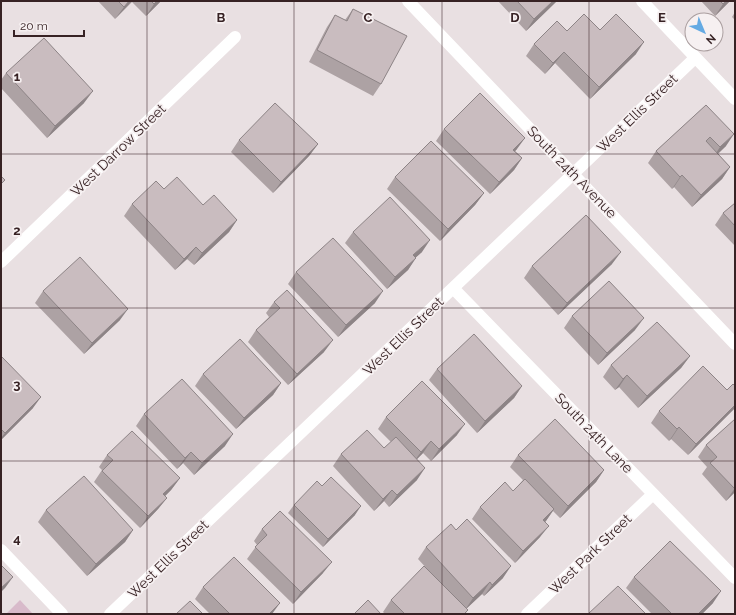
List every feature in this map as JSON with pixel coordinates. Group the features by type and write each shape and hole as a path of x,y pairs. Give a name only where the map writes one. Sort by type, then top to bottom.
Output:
{"street":[{"name":"South 24th Avenue","path":"408,1 735,344"},
{"path":"642,1 735,99"},
{"name":"West Darrow Street","path":"1,262 234,37"},
{"name":"West Ellis Street","path":"110,614 695,58"},
{"name":"South 24th Lane","path":"453,288 735,578"},
{"name":"West Park Street","path":"528,614 653,494"},
{"path":"1,550 62,614"}],"shaded area":[{"path":"20,600 33,614 6,614"}],"building":[{"path":"118,1 129,1 124,7"},
{"path":"517,1 553,1 534,19"},
{"path":"353,9 407,36 381,84 317,50 335,15 347,21"},
{"path":"584,14 600,30 616,14 644,42 599,87 564,52 553,63 534,44 557,21 567,31"},
{"path":"44,38 93,91 55,126 6,73"},
{"path":"480,93 525,138 513,150 522,158 499,182 444,129"},
{"path":"275,103 318,144 281,182 239,140"},
{"path":"706,105 734,134 720,147 710,137 706,141 730,167 701,195 682,175 680,177 656,151"},
{"path":"431,141 484,193 448,229 395,177"},
{"path":"1,176 5,180 1,184"},
{"path":"177,177 203,205 214,195 237,220 202,253 196,247 184,259 132,204 156,181 164,189"},
{"path":"390,197 430,240 413,255 416,258 395,277 353,232"},
{"path":"735,203 735,226 723,213"},
{"path":"586,215 621,252 567,303 532,266"},
{"path":"333,238 383,291 346,325 296,272"},
{"path":"80,257 128,309 92,343 43,291"},
{"path":"609,281 644,318 607,353 572,316"},
{"path":"287,290 333,340 297,374 256,330 280,308 274,302"},
{"path":"657,322 690,356 647,396 627,375 623,379 611,365"},
{"path":"474,334 522,386 485,421 437,369"},
{"path":"240,339 281,383 244,418 203,374"},
{"path":"2,357 41,397 5,433 1,429"},
{"path":"703,366 727,390 733,384 735,386 735,405 696,444 679,427 677,429 659,411"},
{"path":"182,379 233,434 202,463 191,452 185,458 144,414"},
{"path":"422,381 465,424 439,449 431,441 421,452 386,417"},
{"path":"555,419 604,470 568,506 518,455"},
{"path":"735,419 735,489 710,463 717,457 706,445"},
{"path":"367,430 384,448 396,437 425,468 397,495 392,490 383,499 341,454"},
{"path":"132,431 180,478 163,494 167,498 148,516 102,471 113,460 107,455"},
{"path":"84,476 133,530 96,564 46,510"},
{"path":"331,477 361,506 328,539 294,505 317,481 322,486"},
{"path":"525,479 554,509 543,520 549,526 523,551 480,507 505,482 513,491"},
{"path":"280,511 332,562 301,592 255,547 267,535 262,529"},
{"path":"467,519 511,566 492,585 490,582 473,598 426,547 451,524 456,530"},
{"path":"670,541 721,591 698,614 672,614 634,577"},
{"path":"234,557 280,603 269,614 230,614 203,587"},
{"path":"1,565 13,577 1,588"},
{"path":"424,566 468,610 464,614 405,614 391,600"},
{"path":"618,586 646,614 588,614"},
{"path":"368,600 381,614 354,614"},
{"path":"190,601 203,614 176,614"}]}
